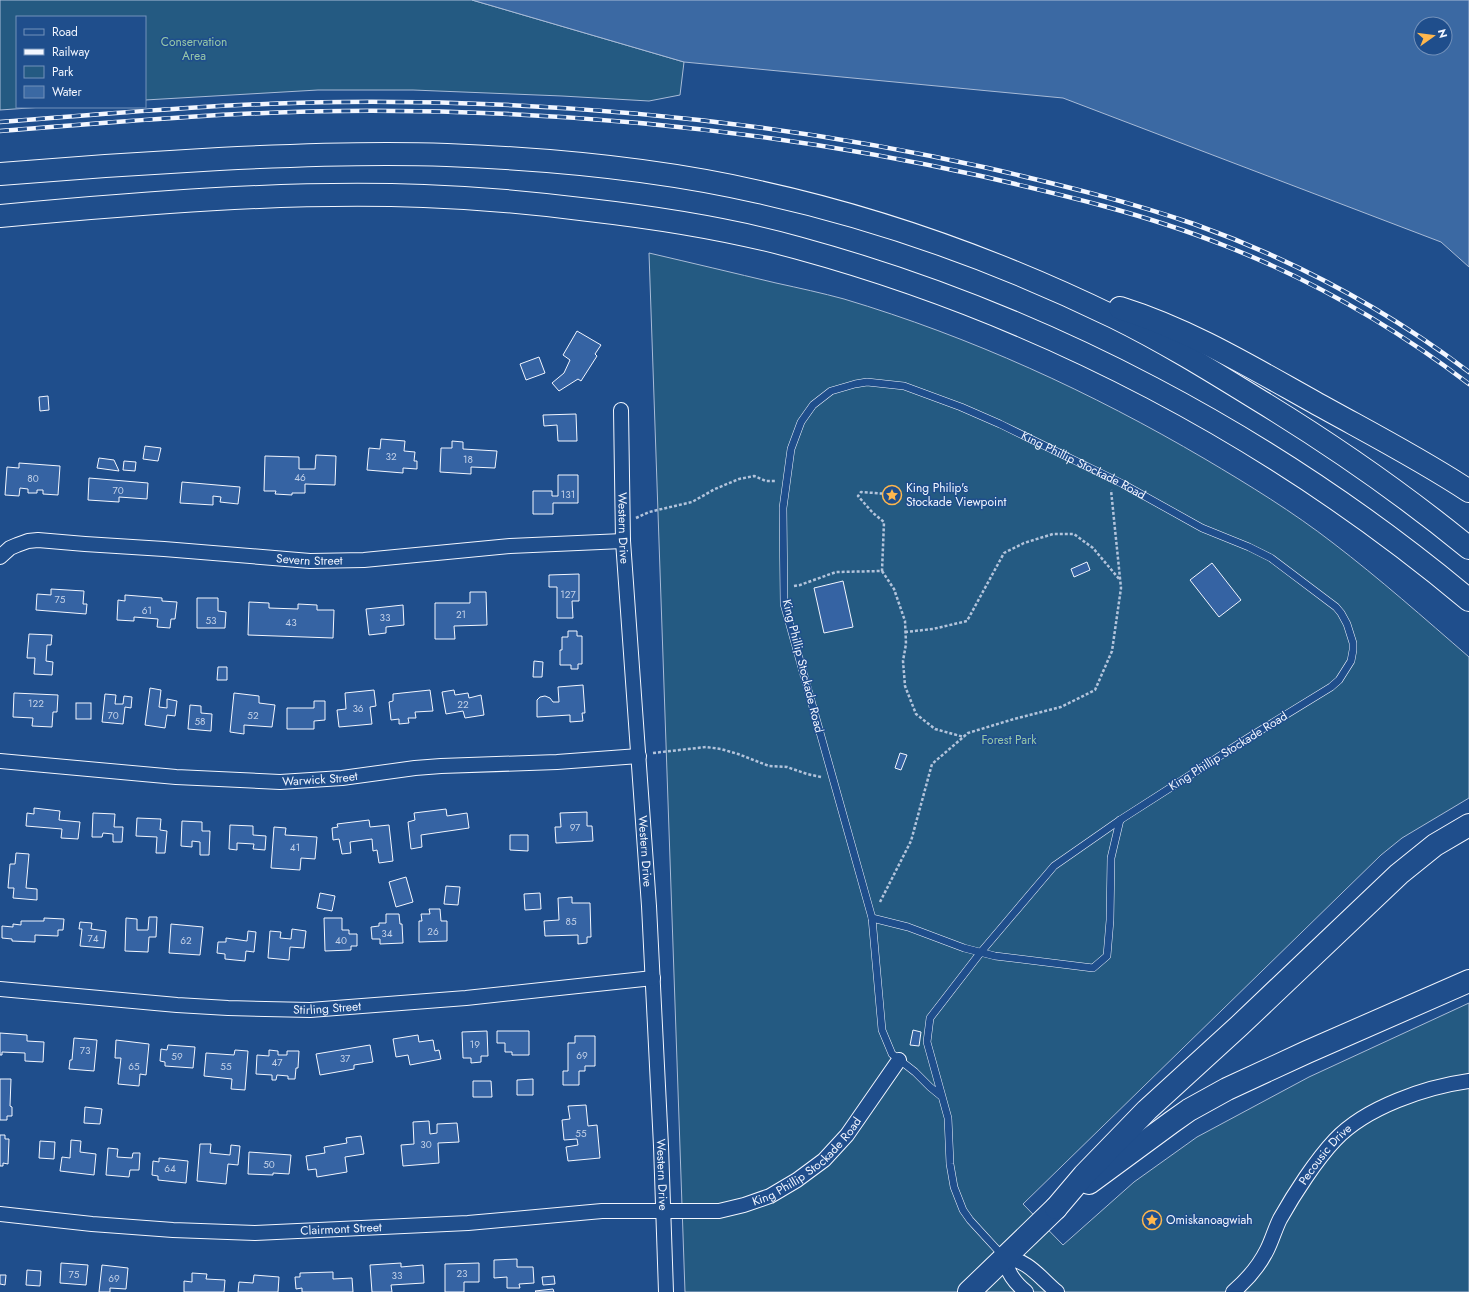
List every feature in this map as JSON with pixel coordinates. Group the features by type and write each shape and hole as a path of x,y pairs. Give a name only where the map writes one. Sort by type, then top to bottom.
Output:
{"main road":[{"path":"0,174 136,164 320,155 446,155 574,164 697,180 820,206 880,223 1000,266 1059,291 1116,318 1173,349 1282,414 1385,483 1469,548"},
{"path":"0,216 118,206 240,199 362,195 428,196 558,206 651,217 722,230 795,247 866,268 978,308 1036,332 1148,386 1256,446 1308,480 1408,551 1469,600"},
{"path":"1059,291 1090,298 1126,309 1193,336 1222,350 1417,459 1469,491"},
{"path":"969,1292 1056,1208 1084,1175 1121,1136 1310,960 1388,884 1423,854 1469,825"},
{"path":"1056,1208 1172,1122 1208,1100 1248,1079 1307,1052 1469,981"}],"street":[{"name":"Western Drive","path":"621,410 623,541 639,756 653,978 664,1210 666,1292"},
{"name":"Severn Street","path":"0,557 10,548 28,541 38,540 322,562 364,560 510,546 623,541"},
{"name":"Warwick Street","path":"0,761 170,776 280,782 342,778 441,766 557,762 639,756"},
{"name":"Stirling Street","path":"0,990 177,1005 310,1010 466,998 653,978"},
{"name":"King Phillip Stockade Road","path":"682,1210 719,1211 744,1206 770,1196 798,1180 824,1160 847,1135 900,1060"},
{"name":"Pecousic Drive","path":"1233,1292 1249,1276 1259,1263 1289,1204 1336,1139 1350,1127 1399,1099 1434,1087 1469,1081"},
{"name":"Clairmont Street","path":"0,1214 92,1224 173,1230 255,1233 468,1224 602,1211 682,1210"},
{"path":"1026,1292 1013,1280 1004,1258 1019,1260 1026,1264 1057,1292"}],"lane":[{"name":"King Phillip Stockade Road","path":"942,1096 892,1054 882,1030 872,918 784,604 782,508 793,439 806,413 818,400 831,391 842,387 867,382 904,386 961,407 1110,477 1202,528 1249,547 1271,558 1341,613 1352,636 1354,650 1351,661 1346,671 1331,687 1120,820 1054,866 981,952 930,1018 927,1042 942,1096 948,1118 951,1175 958,1199 963,1210 974,1225 1004,1258"},
{"path":"872,918 908,927 964,948 995,956 1093,968 1107,956 1112,858 1120,820"}],"path":[{"path":"623,524 649,512 692,502 715,489 739,479 754,476 766,481 786,481"},
{"path":"872,918 911,841 932,764 968,733 1014,718 1061,707 1095,690 1112,651 1121,588 1110,477"},
{"path":"888,494 861,492 858,496 873,513 884,522 882,571 894,589 905,621 906,644 903,661 905,686 916,714 935,729 964,737"},
{"path":"905,632 933,629 967,621 1004,553 1024,543 1053,534 1074,534 1093,548 1121,581"},
{"path":"784,587 800,585 836,572 882,571"},
{"path":"639,756 655,752 706,747 721,749 738,754 769,766 787,767 807,774 833,780"}],"green space":[{"name":"Conservation Area","path":"0,0 472,0 684,62 680,95 649,101 413,90 318,90 146,100 146,16 16,16 16,108 29,108 0,110"},
{"name":"Forest Park","path":"649,253 844,299 891,314 984,349 1074,389 1162,434 1287,510 1368,571 1469,657 1469,798 1402,838 1381,855 1023,1204 1063,1245 1134,1182 1197,1137 1309,1077 1469,1003 1469,1292 685,1292"}],"water":[{"path":"472,0 1469,0 1469,267 1441,242 1063,98 684,62"}],"building":[{"path":"577,331 601,345 595,354 597,356 581,381 578,379 559,391 552,383 564,373 570,360 563,355"},
{"path":"539,357 545,373 526,380 520,364"},
{"path":"48,396 49,410 40,411 39,397"},
{"path":"576,414 577,441 558,441 557,425 544,426 543,415"},
{"path":"381,439 405,441 404,451 415,452 414,461 417,461 417,469 403,468 403,473 367,470 369,448 380,449"},
{"path":"452,441 463,442 463,449 497,451 495,468 471,467 471,474 440,472 441,448 452,448"},
{"path":"145,446 161,448 158,461 143,459"},
{"path":"316,455 336,456 335,485 305,484 305,493 292,493 292,495 275,494 276,491 264,491 265,456 299,457 299,469 315,469"},
{"path":"99,458 114,460 119,471 97,468"},
{"path":"124,461 136,462 135,471 123,470"},
{"path":"19,463 60,466 58,495 43,494 43,490 37,490 37,493 28,493 28,489 20,488 19,496 5,495 7,467 19,468"},
{"path":"558,475 578,475 578,503 553,503 553,514 533,514 533,491 552,491 552,496 558,496"},
{"path":"89,478 148,483 147,499 119,497 119,502 88,500"},
{"path":"182,482 240,487 238,504 220,502 221,497 213,496 213,505 180,503"},
{"path":"1087,562 1090,570 1074,577 1071,569"},
{"path":"1212,563 1241,600 1219,617 1190,580"},
{"path":"579,574 579,601 572,601 573,618 557,618 557,587 549,587 549,575"},
{"path":"843,581 853,627 824,633 814,588"},
{"path":"51,589 84,591 83,604 87,604 86,614 36,610 37,594 51,595"},
{"path":"470,592 486,592 487,625 454,626 455,639 435,639 435,603 470,603"},
{"path":"125,595 162,598 162,601 177,602 175,619 171,619 170,628 157,627 158,619 134,617 134,621 117,620 118,600 125,601"},
{"path":"197,598 218,598 218,611 226,612 225,628 197,628"},
{"path":"249,602 269,603 269,608 298,609 298,604 317,605 317,610 334,610 333,638 248,635"},
{"path":"403,605 404,625 386,627 386,633 369,635 366,609"},
{"path":"568,631 577,631 577,636 582,636 582,664 578,664 578,669 571,669 571,665 560,665 562,637 568,637"},
{"path":"29,634 52,635 51,645 47,645 46,661 53,662 52,675 34,674 35,658 27,658"},
{"path":"534,661 543,662 542,677 533,677"},
{"path":"218,667 227,667 227,680 217,680"},
{"path":"583,685 585,713 582,713 583,721 570,722 570,715 537,717 537,700 540,697 545,696 550,698 553,702 559,702 558,687"},
{"path":"150,688 161,690 159,707 167,708 167,699 177,701 175,716 167,715 165,728 145,725"},
{"path":"374,690 376,706 370,707 372,724 339,727 337,710 346,709 345,693"},
{"path":"430,690 433,711 415,712 416,718 408,718 409,723 399,724 399,719 391,720 389,702 393,701 393,694"},
{"path":"454,690 455,695 468,693 469,698 481,695 484,715 465,718 463,711 446,714 442,692"},
{"path":"14,693 58,695 57,712 53,712 52,727 32,726 33,718 13,717"},
{"path":"234,693 259,696 259,703 275,705 272,727 244,725 244,734 230,732"},
{"path":"105,694 116,695 115,704 123,704 124,696 132,697 131,708 125,707 123,724 102,722"},
{"path":"314,701 325,701 325,720 314,721 314,729 287,729 287,708 314,708"},
{"path":"76,703 91,703 91,719 76,719"},
{"path":"190,705 201,706 201,713 212,714 211,731 188,729"},
{"path":"900,753 907,755 901,770 895,768"},
{"path":"34,808 60,811 59,820 80,822 78,839 61,838 62,829 26,826 27,813 34,814"},
{"path":"446,809 447,816 467,813 469,828 421,835 422,847 411,849 408,822 415,820 414,813"},
{"path":"587,812 587,826 592,826 593,841 556,843 555,827 561,827 560,813"},
{"path":"93,813 115,814 114,827 123,827 122,842 113,842 113,834 103,833 102,837 92,837"},
{"path":"137,818 161,819 160,830 167,831 165,853 156,853 157,837 136,836"},
{"path":"369,820 370,827 389,825 393,861 379,863 377,850 373,851 372,839 350,842 351,853 342,854 339,839 333,840 332,828 338,827 337,824"},
{"path":"182,821 202,822 202,831 210,831 209,855 200,855 200,842 192,841 192,847 181,846"},
{"path":"230,825 253,826 253,835 266,836 265,850 253,849 254,844 237,843 237,850 229,849"},
{"path":"274,827 286,828 285,835 317,837 315,859 301,858 300,870 271,868"},
{"path":"510,835 528,835 528,851 510,850"},
{"path":"16,853 29,854 26,888 37,889 37,900 13,898 14,888 8,888 10,864 15,864"},
{"path":"406,877 413,902 396,907 389,882"},
{"path":"446,886 460,887 458,905 444,904"},
{"path":"320,893 335,896 332,911 317,908"},
{"path":"540,893 541,909 525,910 524,894"},
{"path":"572,897 572,903 590,903 591,937 587,937 587,943 578,944 578,935 545,936 544,921 559,920 558,898"},
{"path":"429,909 440,909 441,921 447,921 447,941 419,942 419,921 422,921 421,914 430,914"},
{"path":"386,914 399,914 400,924 402,924 403,943 380,944 380,939 372,939 371,927 379,926 379,923 386,923"},
{"path":"149,917 157,917 156,937 149,937 148,952 125,951 126,918 137,919 137,930 148,930"},
{"path":"44,918 64,919 63,930 58,930 58,936 35,935 35,942 12,941 12,939 2,938 2,926 13,927 13,924 21,925 21,921 44,921"},
{"path":"324,918 342,918 342,930 349,930 349,934 357,934 357,946 351,946 351,950 325,951"},
{"path":"80,922 92,923 91,929 106,931 104,948 80,946 82,929 79,929"},
{"path":"171,924 203,927 200,955 169,953"},
{"path":"292,929 306,931 304,948 290,947 289,960 268,958 270,931 281,932 280,938 291,939"},
{"path":"248,931 256,932 254,952 246,951 245,961 225,959 225,954 217,953 218,942 226,942 226,938 247,941"},
{"path":"913,1030 921,1032 919,1046 910,1045"},
{"path":"487,1031 488,1056 481,1056 481,1062 471,1063 471,1058 463,1058 462,1032"},
{"path":"497,1031 529,1031 529,1055 512,1055 512,1052 505,1052 505,1043 497,1043"},
{"path":"0,1033 27,1035 27,1041 44,1042 43,1062 25,1061 25,1053 2,1052 2,1055 0,1055"},
{"path":"418,1035 419,1042 433,1040 435,1051 439,1050 441,1059 410,1065 408,1055 396,1057 393,1039"},
{"path":"575,1036 595,1036 595,1066 585,1066 585,1071 579,1071 579,1085 563,1085 563,1071 568,1071 568,1043 575,1043"},
{"path":"74,1038 97,1040 94,1071 69,1069 70,1060 72,1060"},
{"path":"116,1040 149,1044 146,1075 140,1074 139,1086 118,1084 121,1058 115,1058"},
{"path":"168,1045 195,1047 193,1068 165,1066 165,1062 160,1061 161,1049 167,1050"},
{"path":"370,1045 373,1062 354,1065 354,1069 320,1075 316,1054"},
{"path":"235,1050 248,1051 245,1090 231,1089 232,1079 204,1076 206,1053 234,1055"},
{"path":"269,1050 278,1051 278,1055 287,1055 287,1051 299,1051 298,1068 296,1068 295,1079 288,1079 288,1076 277,1075 276,1080 272,1080 272,1075 256,1074 257,1055 269,1056"},
{"path":"0,1079 11,1079 10,1106 12,1107 12,1116 7,1116 7,1120 0,1120"},
{"path":"533,1079 533,1095 517,1095 517,1080"},
{"path":"473,1081 491,1081 492,1097 473,1097"},
{"path":"586,1105 588,1126 597,1125 600,1158 568,1161 566,1147 578,1145 577,1139 564,1140 562,1120 570,1119 568,1106"},
{"path":"85,1107 102,1109 100,1124 84,1123"},
{"path":"429,1121 430,1134 437,1133 437,1124 457,1123 459,1142 438,1143 439,1163 403,1166 401,1145 414,1144 413,1122"},
{"path":"0,1135 5,1135 5,1139 9,1139 8,1164 3,1163 3,1166 0,1166"},
{"path":"361,1136 364,1154 345,1157 347,1172 317,1177 316,1169 308,1170 306,1156 325,1153 324,1147 347,1143 346,1138"},
{"path":"71,1140 81,1141 80,1152 96,1154 94,1175 60,1171 62,1157 70,1158"},
{"path":"40,1141 55,1142 54,1159 39,1158"},
{"path":"200,1144 211,1144 210,1153 230,1155 231,1145 240,1146 238,1165 228,1164 226,1184 197,1181"},
{"path":"108,1148 118,1149 117,1157 132,1158 133,1153 140,1153 139,1170 130,1170 129,1177 106,1175"},
{"path":"249,1152 291,1155 289,1174 248,1174"},
{"path":"159,1158 188,1161 186,1183 158,1180 158,1176 152,1175 153,1161 159,1162"},
{"path":"517,1259 517,1267 533,1267 534,1283 519,1284 520,1288 507,1288 507,1277 494,1278 494,1260"},
{"path":"61,1263 88,1265 86,1285 60,1283"},
{"path":"401,1263 401,1267 423,1265 424,1283 391,1285 392,1292 372,1292 370,1265"},
{"path":"479,1263 479,1282 464,1282 464,1292 445,1292 445,1264"},
{"path":"102,1265 128,1268 126,1289 110,1288 110,1292 99,1292"},
{"path":"27,1270 41,1271 40,1286 26,1285"},
{"path":"333,1272 333,1279 352,1278 353,1292 302,1292 302,1288 296,1289 295,1277 300,1277 300,1273"},
{"path":"192,1273 207,1274 206,1279 225,1280 224,1292 184,1292 184,1281 192,1282"},
{"path":"0,1275 6,1275 5,1285 0,1284"},
{"path":"254,1275 279,1277 278,1292 238,1292 239,1282 253,1283"},
{"path":"554,1276 555,1284 543,1285 542,1277"},
{"path":"553,1289 554,1292 535,1291"}],"railway":[{"path":"0,122 257,104 424,102 505,105 667,117 748,126 829,138 909,152 1014,174 1118,200 1194,224 1267,253 1337,288 1405,327 1469,372"},
{"path":"0,131 257,113 423,111 584,119 664,126 824,146 903,160 1012,183 1104,206 1194,234 1256,258 1320,289 1351,306 1411,343 1469,384"}],"place":[{"name":"King Philip's Stockade Viewpoint","path":"892,495"},
{"name":"Omiskanoagwiah","path":"1152,1220"}]}
